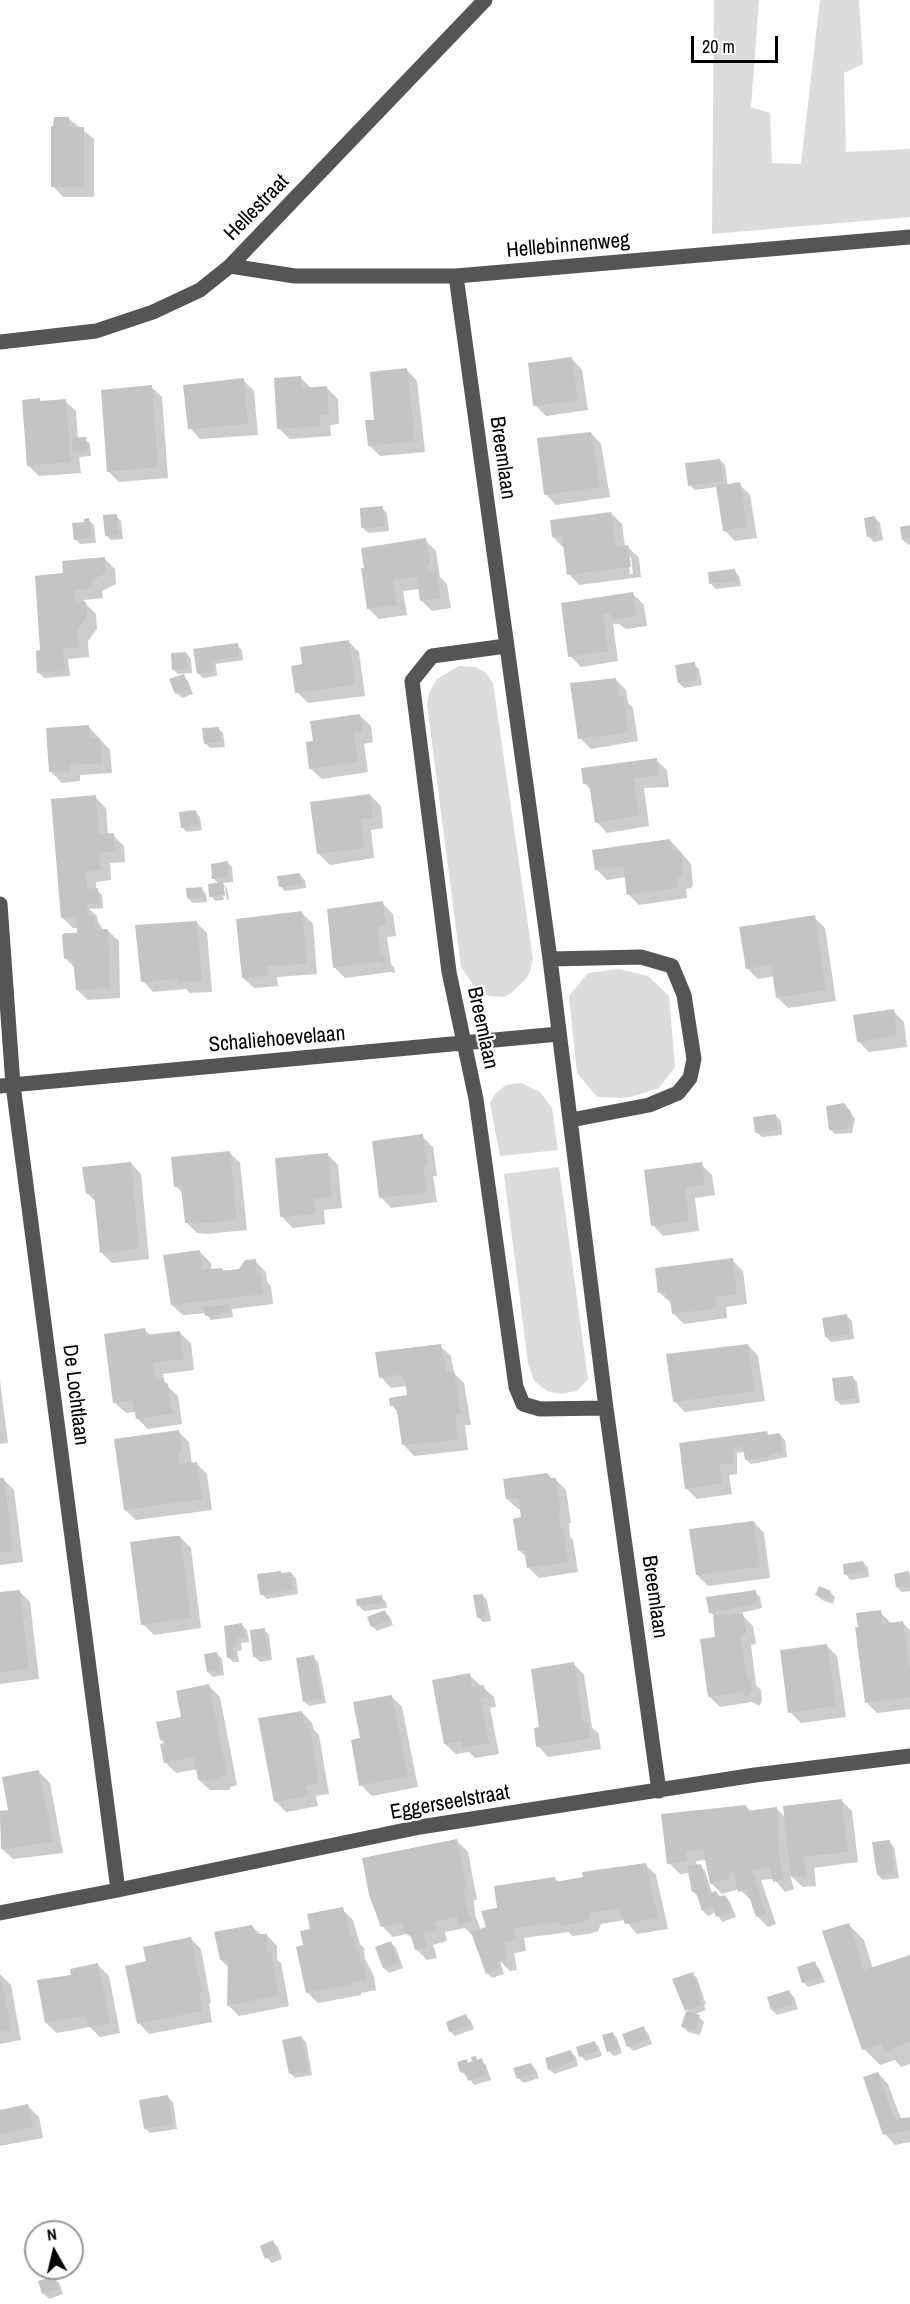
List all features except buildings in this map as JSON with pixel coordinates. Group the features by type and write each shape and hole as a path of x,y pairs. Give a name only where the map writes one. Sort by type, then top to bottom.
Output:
{"street":[{"name":"Hellestraat","path":"0,342 96,331 153,312 200,290 230,266 485,0"},
{"name":"Hellebinnenweg","path":"230,266 295,276 456,276 910,237"},
{"name":"Breemlaan","path":"456,276 550,959 606,1408 659,1791"},
{"name":"Breemlaan","path":"506,646 432,656 412,681 449,972 476,1099 516,1387 523,1404 540,1409 606,1408"},
{"name":"De Lochtlaan","path":"0,904 6,1086 118,1890"},
{"path":"550,959 641,957 672,966 684,995 694,1059 690,1078 678,1093 649,1105 571,1120"},
{"name":"Schaliehoevelaan","path":"6,1086 559,1034"},
{"name":"Eggerseelstraat","path":"0,1913 420,1827 755,1775 910,1756"}],"shaded area":[{"path":"714,0 759,0 751,107 770,113 772,163 801,164 820,0 859,0 863,64 844,73 846,152 910,149 910,217 712,234"},
{"path":"459,666 476,667 485,672 493,683 533,959 530,972 525,980 504,997 489,996 476,989 461,967 427,704 429,693 437,679"},
{"path":"619,969 648,976 669,996 675,1067 659,1088 627,1098 597,1097 577,1073 569,996 588,973"},
{"path":"521,1083 540,1092 552,1108 558,1150 500,1156 490,1103 495,1094 506,1085"},
{"path":"559,1167 588,1379 577,1391 560,1394 547,1391 534,1381 528,1363 504,1174"}]}
